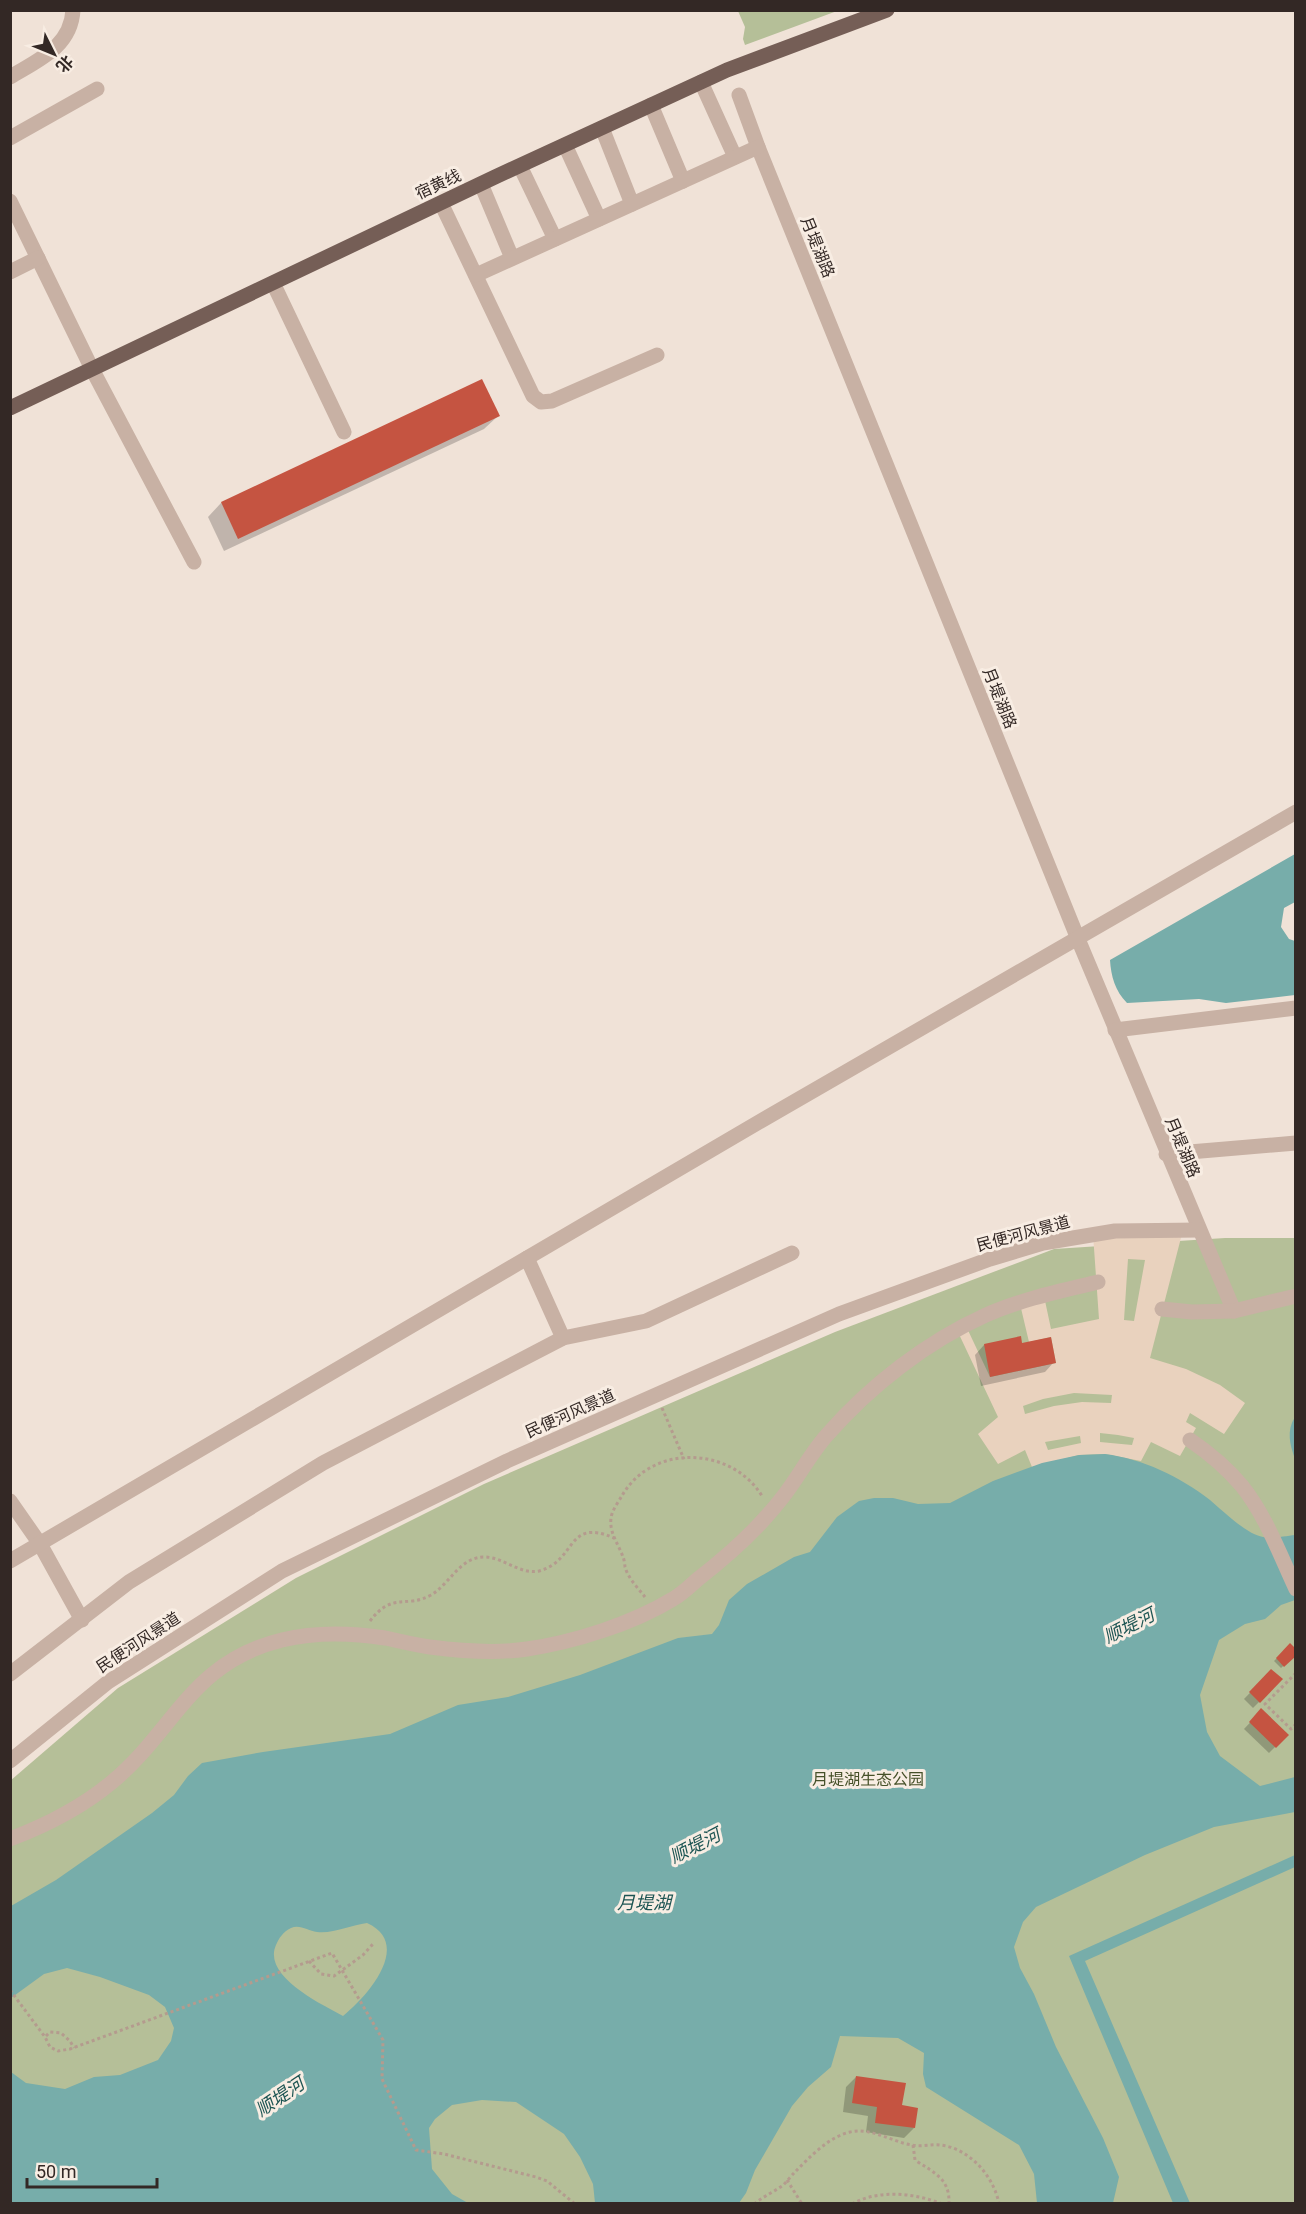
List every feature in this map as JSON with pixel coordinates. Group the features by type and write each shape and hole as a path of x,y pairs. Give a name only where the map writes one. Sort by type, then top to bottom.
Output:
{"main road":[{"name":"宿黄线","path":"10,408 727,70 887,10"}],"street":[{"path":"10,77 52,51 66,37 72,23 73,10"},
{"path":"701,82 735,157"},
{"path":"10,138 97,89"},
{"name":"月堤湖路","path":"739,96 1115,1030 1234,1311"},
{"path":"651,105 683,181"},
{"path":"602,128 632,204"},
{"path":"565,145 599,219"},
{"path":"476,275 758,147"},
{"path":"520,166 555,239"},
{"path":"481,184 512,258"},
{"path":"10,201 92,369 194,562"},
{"path":"441,203 533,396 541,402 552,401 657,355"},
{"path":"10,272 38,258"},
{"path":"273,283 344,432"},
{"path":"10,1561 776,1112 1296,812"},
{"path":"1115,1030 1296,1008"},
{"path":"1166,1154 1296,1143"},
{"name":"民便河风景道","path":"10,1761 108,1682 282,1571 507,1461 839,1314 990,1259 1043,1243 1115,1231 1199,1230"},
{"path":"10,1674 129,1582 323,1463 563,1338 645,1321 792,1253"},
{"path":"527,1258 563,1338"},
{"path":"10,1839 45,1826 81,1805 112,1782 137,1758 201,1683 230,1660 280,1641 310,1635 358,1636 383,1638 425,1647 470,1651 525,1649 594,1634 654,1609 675,1598 720,1562 754,1530 771,1511 825,1437 851,1409 885,1379 936,1341 987,1314 1098,1282"},
{"path":"1162,1309 1192,1312 1234,1311 1296,1296"},
{"path":"1190,1440 1243,1487 1261,1515 1296,1589"},
{"path":"10,1501 40,1544 82,1620"}],"path":[{"path":"655,1396 669,1420 684,1459"},
{"path":"654,1609 630,1576 614,1538 611,1518 627,1488 639,1474 671,1460 707,1458 730,1465 745,1475 758,1489 771,1511"},
{"path":"358,1636 386,1605 429,1596 447,1583 464,1563 477,1558 488,1557 537,1572 551,1566 561,1558 582,1534 591,1531 600,1532 614,1538"},
{"path":"1296,1673 1265,1704 1291,1729 1296,1724"},
{"path":"309,1961 321,1974 334,1976 343,1971 373,1944"},
{"path":"10,1989 50,2047 58,2051 74,2048 333,1953 383,2040 382,2079 416,2150 444,2154 536,2177 547,2181 575,2204"},
{"path":"45,2037 50,2032 61,2032 74,2048"},
{"path":"754,2204 783,2186 823,2146 850,2132 873,2133 913,2145 942,2145 956,2150 971,2159 992,2183 999,2204"},
{"path":"913,2145 915,2160 941,2178 946,2185 949,2192 949,2204"},
{"path":"787,2180 802,2204"},
{"path":"852,2204 877,2194 904,2194 942,2204"}],"green space":[{"path":"738,11 837,11 745,45 743,39 745,27"},
{"name":"月堤湖生态公园","path":"1225,1238 1295,1238 1295,2203 11,2203 10,1781 118,1688 296,1578 484,1484 835,1332 1054,1249"}],"shaded area":[{"path":"1183,1230 1150,1358 1186,1369 1220,1385 1245,1403 1224,1434 1190,1413 1186,1422 1196,1428 1180,1456 1151,1442 1141,1461 1105,1454 1079,1455 1032,1467 1025,1450 998,1464 978,1434 998,1417 957,1330 966,1326 990,1377 1056,1363 1051,1337 1029,1342 1020,1304 1044,1296 1051,1329 1099,1319 1093,1234","holes":["1128,1259 1145,1260 1134,1321 1124,1320","1074,1393 1112,1395 1111,1403 1082,1402 1054,1406 1025,1414 1023,1406 1043,1399","1100,1433 1134,1438 1132,1445 1100,1442","1080,1436 1081,1443 1048,1450 1045,1442"]}],"water":[{"path":"1295,854 1295,902 1284,908 1281,927 1289,939 1295,941 1295,995 1226,1003 1199,999 1127,1003 1114,983 1110,960"},
{"path":"1295,1417 1295,1459 1290,1443 1290,1428"},
{"name":"月堤湖","path":"1105,1454 1147,1464 1186,1483 1242,1527 1256,1535 1271,1538 1295,1535 1295,1600 1281,1605 1265,1619 1245,1624 1219,1640 1200,1695 1207,1732 1220,1756 1260,1786 1295,1777 1295,1812 1214,1827 1145,1855 1036,1907 1023,1922 1014,1947 1020,1968 1034,1994 1056,2047 1103,2138 1119,2177 1113,2203 1037,2203 1034,2174 1019,2145 926,2087 923,2074 924,2053 898,2038 840,2036 831,2067 808,2087 792,2106 739,2203 595,2203 593,2184 580,2157 564,2134 516,2102 482,2100 452,2105 435,2119 429,2128 432,2169 452,2194 468,2203 11,2203 11,2072 26,2083 65,2089 94,2077 120,2075 158,2060 171,2041 174,2028 165,2007 149,1995 67,1968 44,1974 11,1998 11,1906 56,1880 152,1813 174,1795 188,1776 202,1763 390,1734 458,1705 508,1697 580,1675 678,1638 712,1634 719,1625 729,1600 747,1584 794,1557 810,1552 837,1517 859,1501 893,1498 918,1504 950,1503 993,1481 1042,1463 1079,1455","holes":["367,1923 380,1932 386,1944 386,1956 382,1970 364,1996 343,2016 296,1988 277,1967 274,1956 276,1945 291,1928 301,1927 323,1932"]},
{"path":"1295,1855 1295,1867 1085,1961 1190,2203 1173,2203 1069,1956"}],"building":[{"path":"482,379 500,416 238,539 221,502"},
{"path":"1021,1336 1022,1343 1051,1337 1056,1363 990,1377 984,1344"},
{"path":"1290,1643 1296,1649 1296,1656 1284,1667 1276,1658"},
{"path":"1271,1669 1283,1679 1260,1703 1249,1692"},
{"path":"1261,1708 1289,1735 1276,1748 1249,1722"},
{"path":"856,2076 906,2083 902,2105 918,2108 915,2128 875,2123 877,2107 852,2103"}],"water label":[{"name":"顺堤河","path":"1129,1626"},
{"name":"顺堤河","path":"695,1846"},
{"name":"顺堤河","path":"280,2097"}]}
